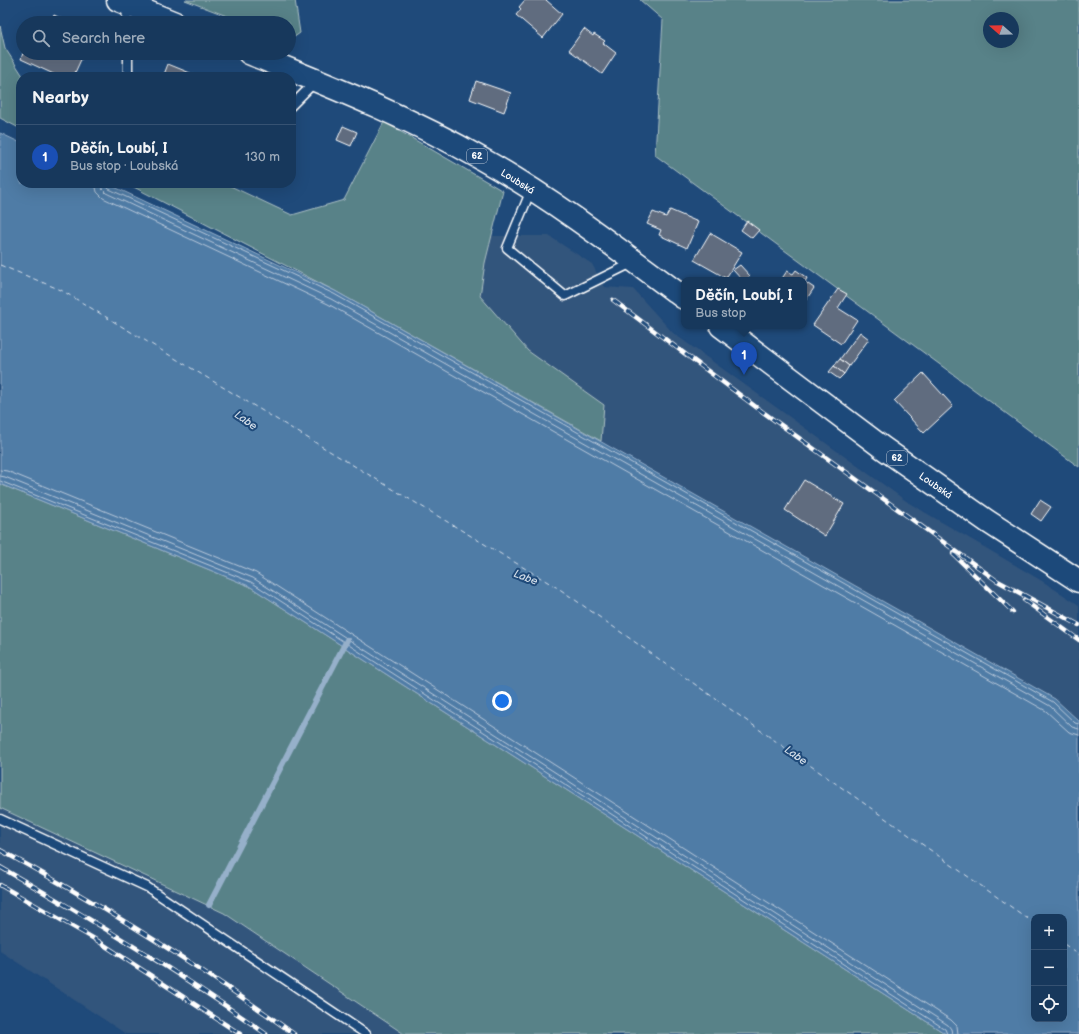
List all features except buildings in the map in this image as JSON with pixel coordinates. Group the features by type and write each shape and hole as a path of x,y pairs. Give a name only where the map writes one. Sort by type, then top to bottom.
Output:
{"main road":[{"path":"124,9 150,16"},
{"name":"Loubská","path":"267,60 373,104 480,158 532,189 584,224 681,296"},
{"name":"Loubská","path":"725,329 883,448 987,521 1079,581"}],"lane":[{"path":"128,60 128,72"},
{"path":"296,101 317,80"},
{"path":"532,189 507,248 565,296 635,261"},
{"path":"0,819 147,887 366,1034"}],"shaded area":[{"path":"489,236 549,236 592,264 604,287 633,289 673,333 909,503 1042,581 1079,605 1079,721 1055,699 439,349"},
{"path":"0,808 224,913 404,1034 126,1034 0,951"}],"green space":[{"path":"185,0 295,0 300,33 296,36 296,16 227,16"},
{"path":"640,0 1079,0 1079,467 655,155 663,20"},
{"path":"0,26 5,48 20,72 16,72 16,126 0,118"},
{"path":"384,122 503,191 485,263 480,296 528,351 604,405 601,441 335,291 136,188 235,188 292,215 344,200"},
{"path":"0,484 249,586 946,1034 404,1034 224,913 0,808"}],"water":[{"name":"Labe","path":"0,133 16,141 16,188 117,188 335,291 1055,699 1079,721 1079,1034 946,1034 249,586 0,484"}],"waterway":[{"path":"209,905 347,640"}],"ferry route":[{"path":"0,265 61,290 561,590 1031,921"},
{"path":"1067,946 1079,955"}],"railway":[{"path":"613,300 756,407 996,580 1079,625"},
{"path":"953,554 1013,612"},
{"path":"1024,600 1079,640"},
{"path":"0,850 76,892 187,960 294,1034"},
{"path":"0,867 135,947 201,989 266,1034"},
{"path":"0,885 98,941 240,1034"}],"place":[{"name":"Děčín, Loubí, I","path":"744,375"}]}
